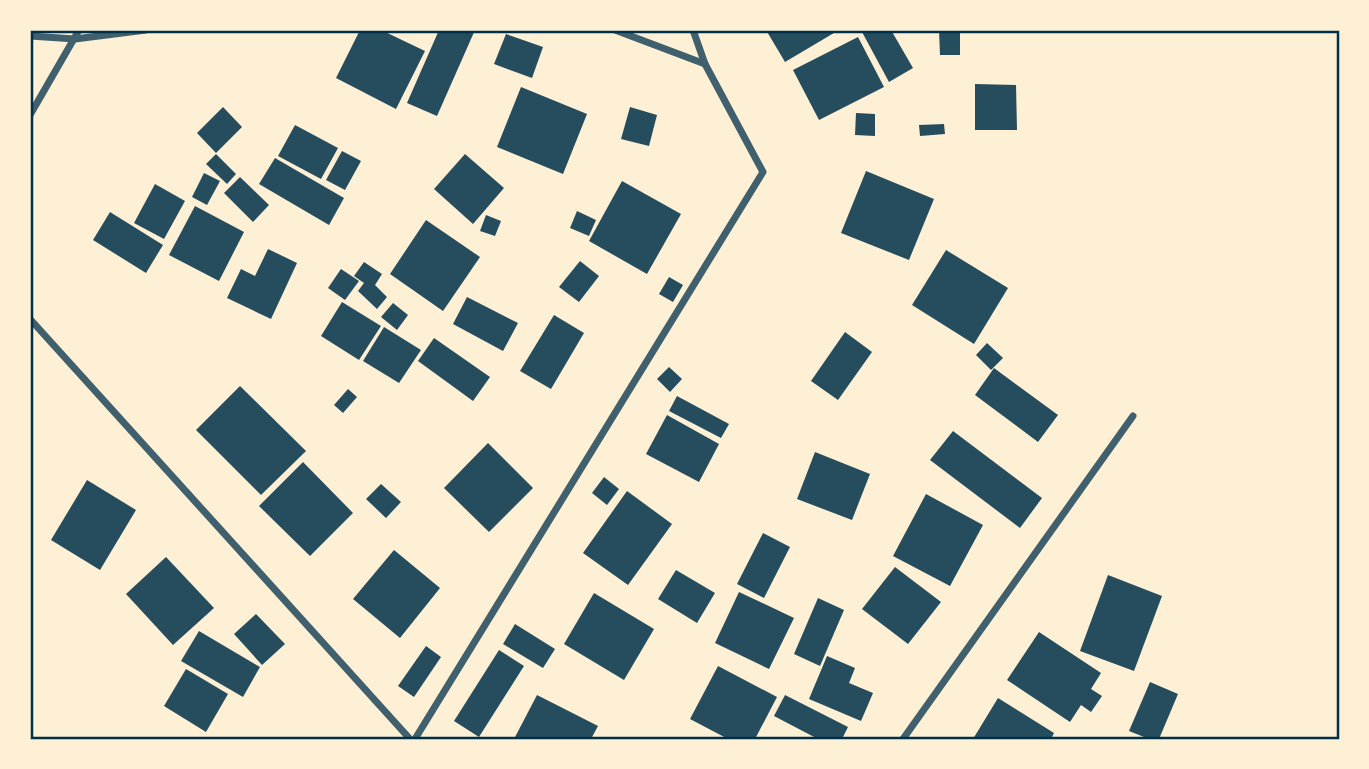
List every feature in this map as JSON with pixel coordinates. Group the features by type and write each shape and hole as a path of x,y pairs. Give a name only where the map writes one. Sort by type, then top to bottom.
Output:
{"street":[{"path":"30,115 79,30"},
{"path":"30,36 75,39 146,30"},
{"path":"615,30 705,64"},
{"path":"30,319 413,739 763,172 705,64 693,30"},
{"path":"903,739 1133,416"}],"building":[{"path":"360,30 381,30 425,51 396,109 336,78"},
{"path":"439,30 475,30 437,116 407,103"},
{"path":"766,30 839,30 785,62"},
{"path":"891,30 913,68 889,82 862,32"},
{"path":"939,30 960,30 960,55 940,55"},
{"path":"506,34 543,47 532,78 494,64"},
{"path":"858,37 884,87 819,120 793,70"},
{"path":"975,84 1016,85 1017,130 975,130"},
{"path":"521,87 587,114 563,174 497,147"},
{"path":"223,107 242,127 216,153 197,133"},
{"path":"630,107 657,115 649,146 621,139"},
{"path":"856,113 875,114 875,136 855,135"},
{"path":"944,124 945,134 920,136 919,125"},
{"path":"295,125 338,148 321,179 278,156"},
{"path":"342,151 361,161 345,190 326,180"},
{"path":"216,154 236,174 227,184 206,164"},
{"path":"465,154 504,188 473,224 434,189"},
{"path":"275,158 344,198 329,225 259,184"},
{"path":"866,171 934,199 909,260 841,233"},
{"path":"204,173 220,181 207,205 192,197"},
{"path":"240,177 269,205 253,222 224,193"},
{"path":"622,181 681,214 647,274 589,241"},
{"path":"155,184 185,201 164,239 134,223"},
{"path":"195,206 244,232 219,281 169,255"},
{"path":"577,211 596,220 589,236 570,228"},
{"path":"110,212 163,245 146,273 93,240"},
{"path":"486,215 501,221 495,236 480,231"},
{"path":"426,220 480,257 443,311 390,274"},
{"path":"268,249 297,263 271,319 227,298 241,269 255,276"},
{"path":"946,250 1008,288 974,344 912,305"},
{"path":"580,261 599,276 579,302 559,287"},
{"path":"364,262 382,274 375,285 387,297 377,309 358,291 364,283 354,276"},
{"path":"341,269 359,281 345,300 328,288"},
{"path":"669,277 683,285 673,302 659,294"},
{"path":"467,297 518,323 503,351 453,324"},
{"path":"342,302 381,326 359,360 321,336"},
{"path":"393,303 408,315 397,330 381,317"},
{"path":"554,315 584,333 551,389 520,371"},
{"path":"384,327 421,350 399,383 363,361"},
{"path":"845,332 872,352 838,400 811,381"},
{"path":"434,338 490,377 473,401 418,361"},
{"path":"987,343 1003,358 991,370 976,355"},
{"path":"669,367 682,379 670,392 657,379"},
{"path":"994,368 1058,415 1038,442 975,395"},
{"path":"240,386 306,451 261,495 196,430"},
{"path":"348,389 357,397 343,413 334,405"},
{"path":"677,396 729,424 721,438 669,411"},
{"path":"667,415 719,444 699,482 646,454"},
{"path":"953,431 1042,498 1020,528 930,460"},
{"path":"488,443 533,488 489,532 444,488"},
{"path":"815,452 870,474 852,520 797,499"},
{"path":"303,462 353,513 310,556 259,506"},
{"path":"604,477 619,489 607,505 592,493"},
{"path":"87,480 136,510 100,570 51,540"},
{"path":"381,484 401,502 386,518 366,499"},
{"path":"627,491 672,524 628,585 583,553"},
{"path":"926,494 983,525 950,586 893,556"},
{"path":"763,533 790,547 764,598 737,584"},
{"path":"394,550 440,588 400,638 353,599"},
{"path":"166,557 214,608 173,645 126,594"},
{"path":"895,567 941,602 908,644 862,609"},
{"path":"676,570 715,593 697,623 658,599"},
{"path":"1108,575 1162,596 1134,671 1080,651"},
{"path":"739,592 794,618 769,669 715,643"},
{"path":"594,593 654,629 624,680 564,644"},
{"path":"818,598 844,610 820,666 794,654"},
{"path":"256,614 285,644 262,665 234,634"},
{"path":"515,624 555,649 543,668 503,644"},
{"path":"199,631 260,667 243,697 181,661"},
{"path":"1039,632 1101,673 1091,689 1102,696 1091,712 1081,705 1070,722 1007,680"},
{"path":"426,646 441,657 414,697 398,686"},
{"path":"499,650 524,666 479,737 454,721"},
{"path":"827,656 855,668 849,683 873,693 861,721 809,699"},
{"path":"718,666 777,697 755,739 728,739 690,719"},
{"path":"186,669 228,694 206,732 164,706"},
{"path":"1150,682 1178,694 1159,739 1149,739 1129,731"},
{"path":"537,695 598,726 591,739 514,739"},
{"path":"785,695 848,727 842,739 818,739 774,716"},
{"path":"998,698 1054,733 1051,739 973,739"}]}
